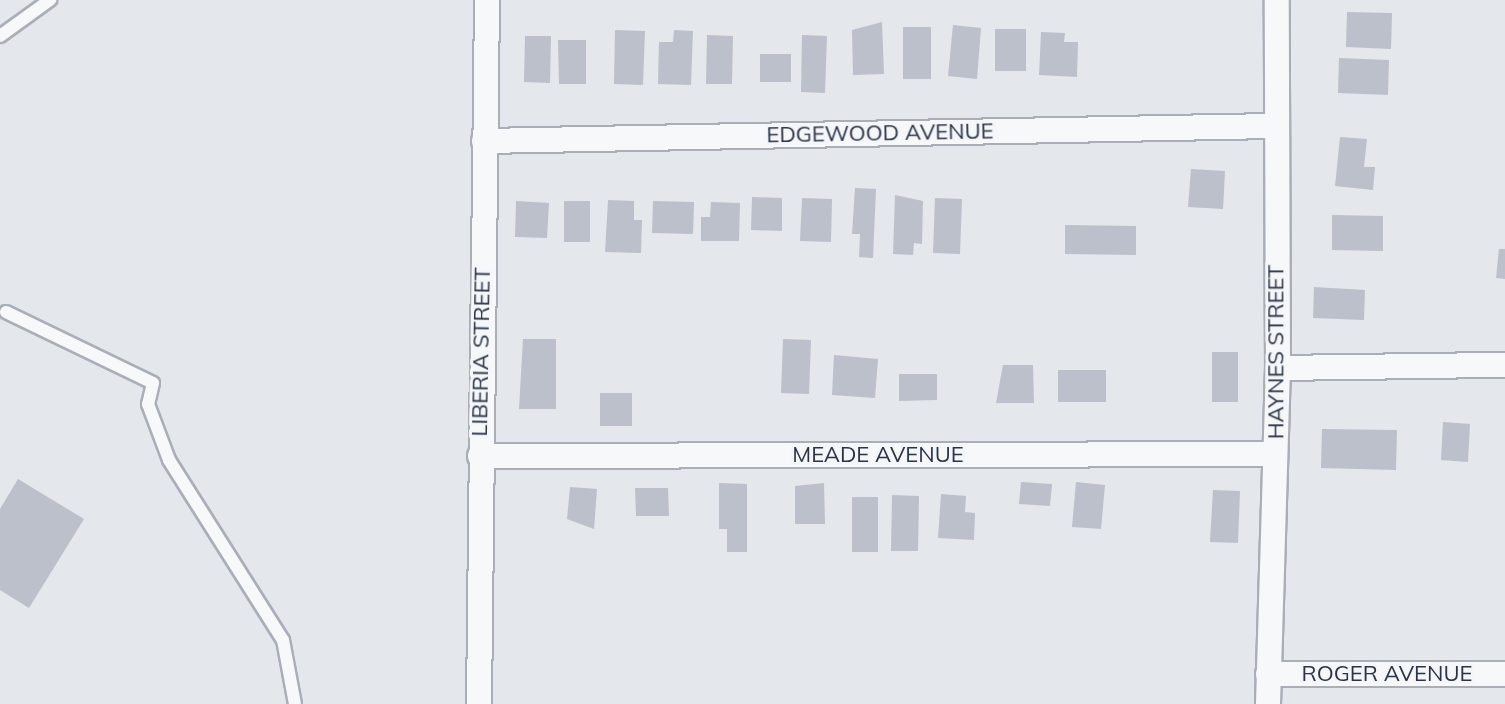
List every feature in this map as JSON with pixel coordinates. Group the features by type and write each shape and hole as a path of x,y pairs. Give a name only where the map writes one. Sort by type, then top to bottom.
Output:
{"street":[{"name":"LIBERIA STREET","path":"479,704 487,0"},
{"name":"HAYNES STREET","path":"1268,704 1278,368 1277,0"},
{"name":"EDGEWOOD AVENUE","path":"484,141 1276,126"},
{"path":"1278,368 1505,365"},
{"name":"MEADE AVENUE","path":"480,456 1275,454"},
{"name":"ROGER AVENUE","path":"1268,674 1505,674"}],"lane":[{"path":"0,36 50,0"},
{"path":"6,312 153,383 148,404 169,460 283,640 295,704"}],"building":[{"path":"1347,12 1392,13 1391,49 1346,47"},
{"path":"882,22 884,74 853,75 852,30"},
{"path":"953,25 981,28 977,79 948,76"},
{"path":"903,27 931,27 931,79 903,79"},
{"path":"995,29 1026,29 1026,71 995,71"},
{"path":"615,30 645,31 643,85 614,84"},
{"path":"674,30 693,31 691,85 658,84 659,42 673,42"},
{"path":"1041,32 1065,33 1064,42 1078,42 1077,77 1039,75"},
{"path":"707,35 733,36 732,84 706,84"},
{"path":"802,35 827,36 825,93 801,92"},
{"path":"525,36 551,36 550,83 524,82"},
{"path":"558,40 586,40 586,84 559,84"},
{"path":"760,54 791,54 791,82 760,82"},
{"path":"1339,58 1389,60 1388,95 1338,93"},
{"path":"1340,137 1367,139 1364,167 1375,167 1373,190 1335,186"},
{"path":"1191,169 1225,171 1223,209 1188,207"},
{"path":"855,188 876,189 873,258 859,257 860,234 852,234"},
{"path":"895,195 923,201 922,244 914,243 913,255 893,254"},
{"path":"752,197 782,198 782,231 751,230"},
{"path":"802,198 832,199 831,242 800,241"},
{"path":"935,198 962,199 960,254 933,253"},
{"path":"608,200 634,201 634,220 642,220 641,253 605,252"},
{"path":"516,201 549,203 547,238 515,237"},
{"path":"564,201 590,201 590,242 564,242"},
{"path":"653,201 694,202 693,234 652,233"},
{"path":"711,202 740,203 739,241 701,241 701,217 710,217"},
{"path":"1332,215 1383,216 1383,251 1332,250"},
{"path":"1065,225 1136,226 1136,255 1065,254"},
{"path":"1499,249 1505,249 1505,279 1496,278"},
{"path":"1314,287 1365,290 1364,320 1313,318"},
{"path":"523,339 556,339 556,409 519,409"},
{"path":"783,339 811,340 809,394 781,393"},
{"path":"1212,352 1238,352 1238,402 1212,402"},
{"path":"834,355 878,359 875,398 832,395"},
{"path":"1003,365 1033,365 1034,403 996,403"},
{"path":"1058,370 1106,370 1106,402 1058,402"},
{"path":"899,374 937,374 937,400 899,401"},
{"path":"600,393 632,393 632,426 600,426"},
{"path":"1443,422 1470,424 1468,462 1441,460"},
{"path":"1322,429 1397,430 1396,470 1321,468"},
{"path":"18,479 84,519 29,608 0,590 0,509"},
{"path":"1021,482 1052,484 1050,506 1019,504"},
{"path":"1076,482 1105,485 1101,529 1072,527"},
{"path":"719,483 747,484 747,552 727,552 727,529 719,529"},
{"path":"824,483 825,524 795,524 795,486"},
{"path":"570,487 597,489 594,529 567,519"},
{"path":"635,488 668,488 669,516 636,516"},
{"path":"1213,490 1240,491 1238,543 1210,542"},
{"path":"941,494 966,496 965,512 975,513 974,540 938,538"},
{"path":"892,495 919,496 918,551 891,551"},
{"path":"852,497 878,497 878,552 852,552"}]}
